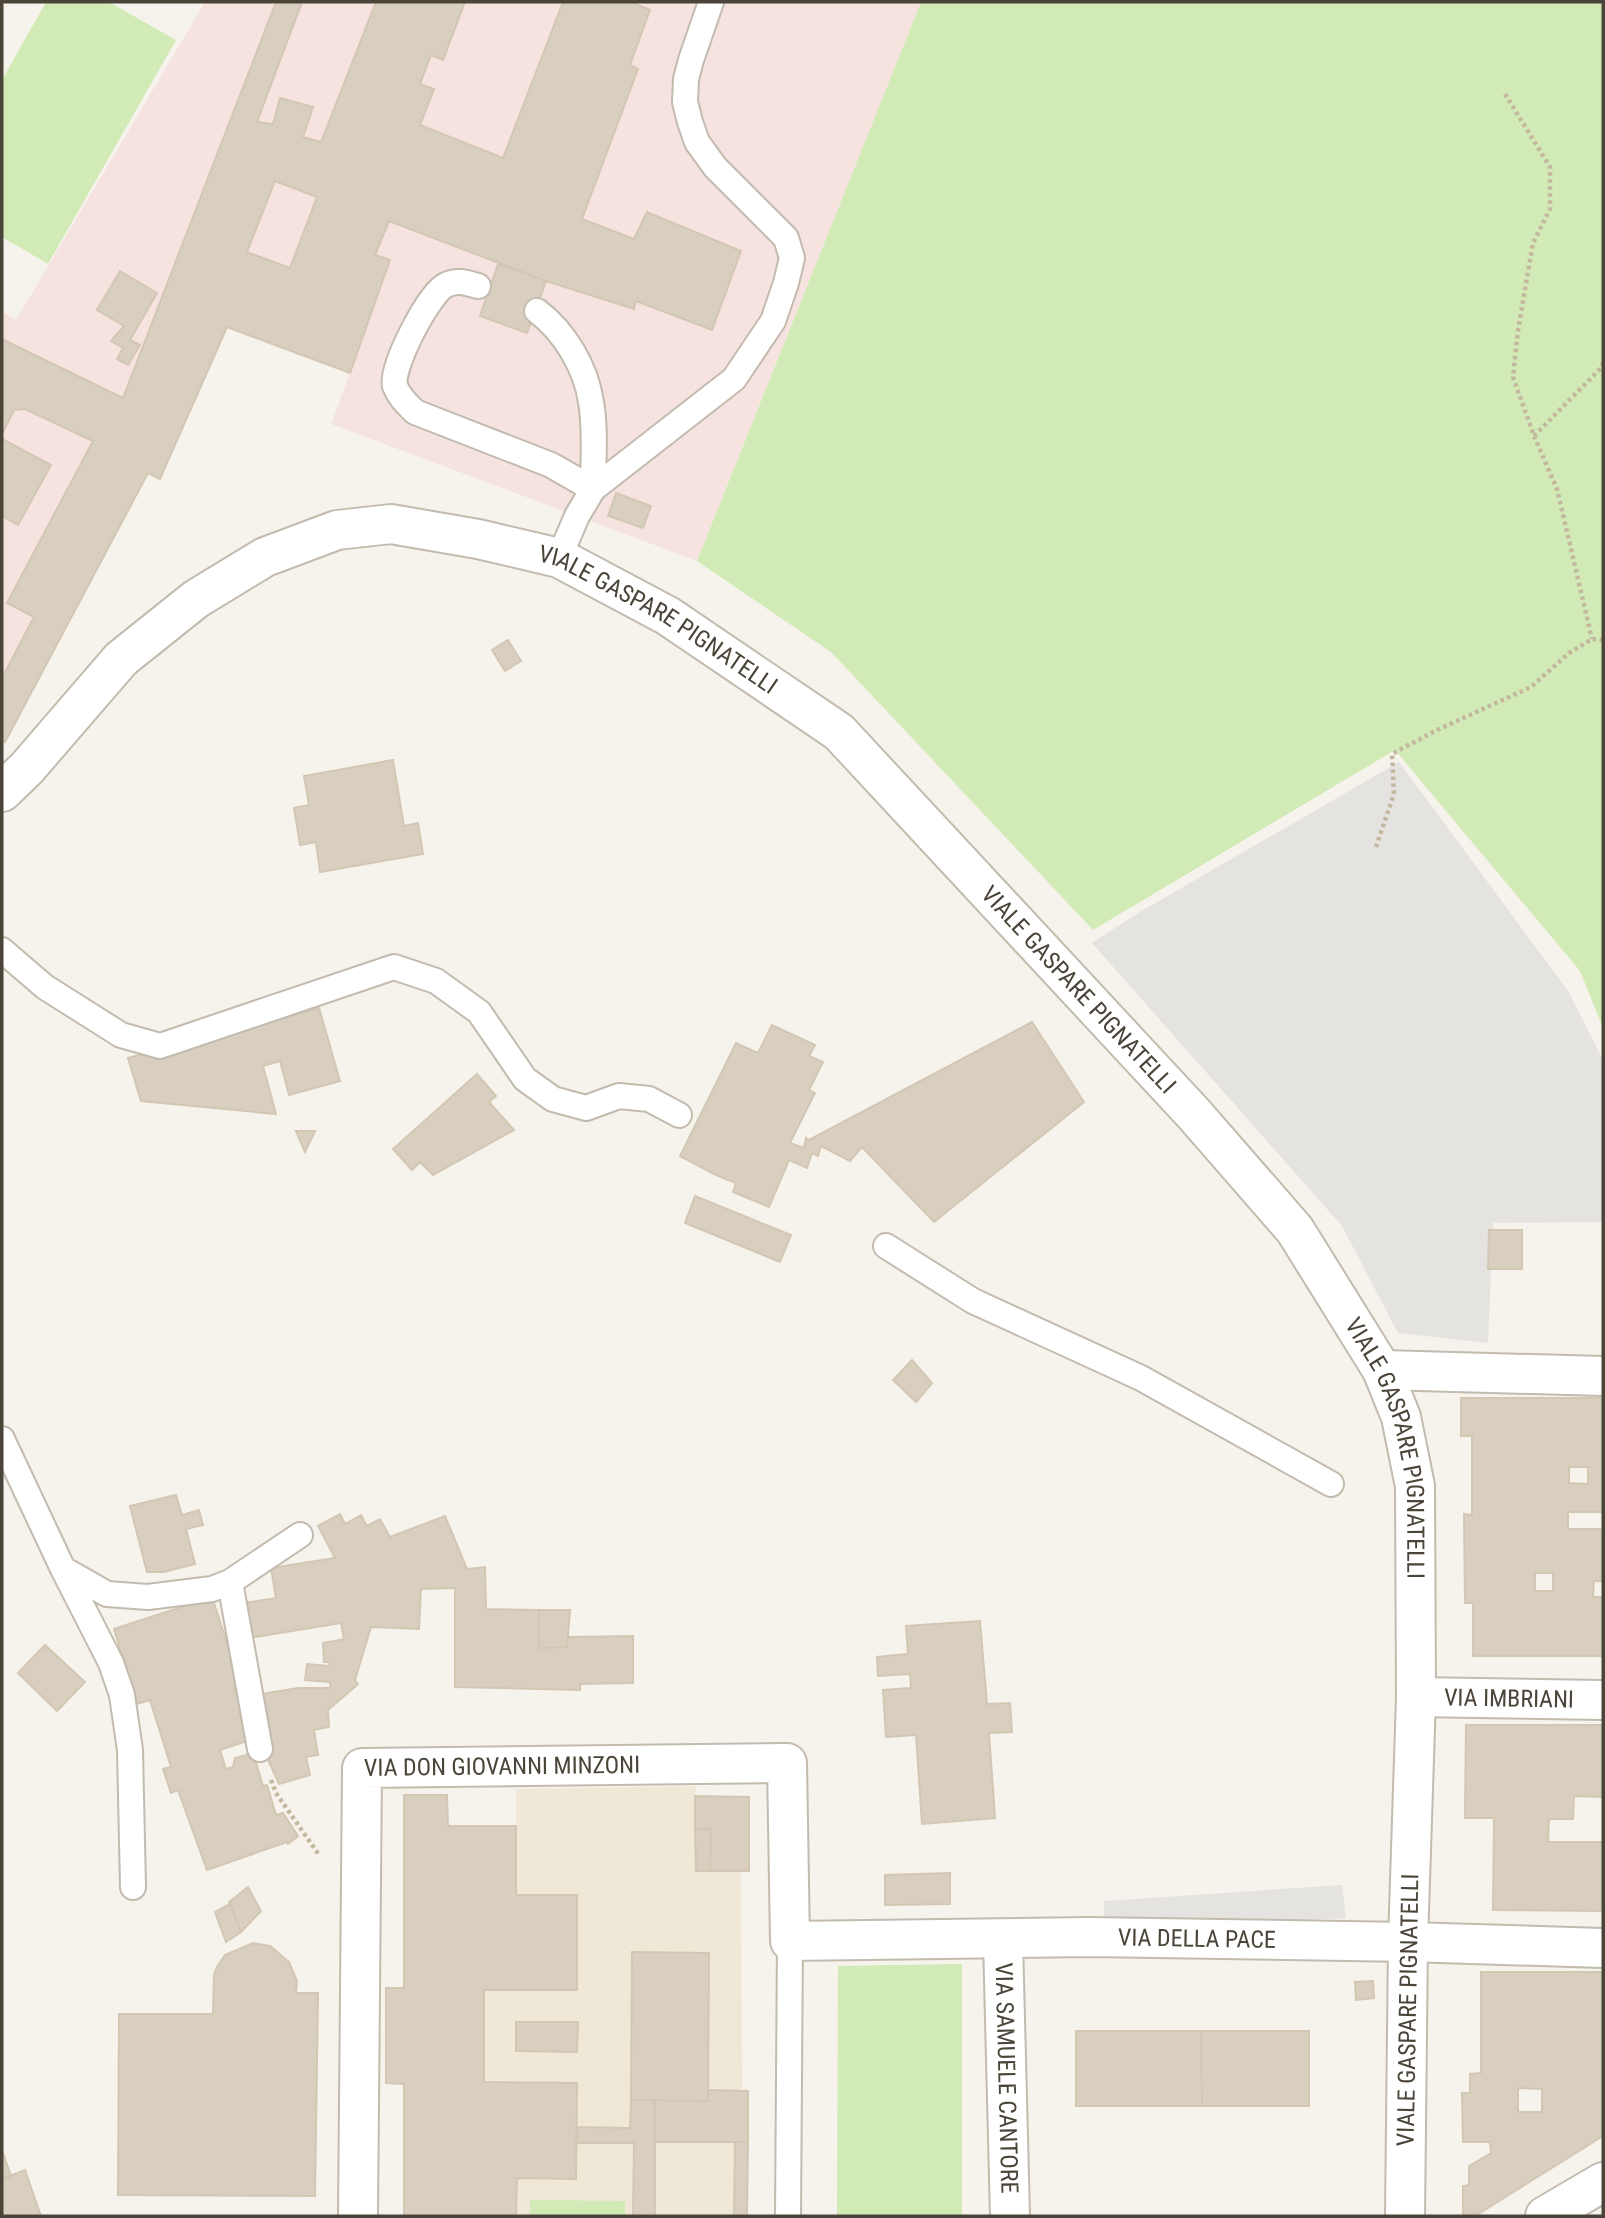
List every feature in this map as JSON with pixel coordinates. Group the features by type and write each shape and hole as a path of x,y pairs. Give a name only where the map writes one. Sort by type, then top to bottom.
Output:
{"street":[{"name":"VIALE GASPARE PIGNATELLI","path":"2,792 27,768 121,659 196,599 265,557 337,530 391,523 559,558 668,616 839,732 1194,1114 1288,1222 1382,1370 1401,1417 1415,1486 1416,1697 1408,1942 1405,2216"},
{"path":"1382,1370 1603,1376"},
{"name":"VIA IMBRIANI","path":"1416,1697 1603,1700"},
{"name":"VIA DON GIOVANNI MINZONI","path":"358,2216 362,1768 786,1763 790,1941"},
{"name":"VIA DELLA PACE","path":"790,1941 1089,1937 1603,1948"},
{"name":"VIA SAMUELE CANTORE","path":"1003,1940 1010,2216"},
{"path":"1545,2216 1603,2182"}],"lane":[{"path":"559,558 593,489 734,379 773,321 786,283 792,258 786,238 715,167 697,142 690,122 685,102 687,79 711,2"},
{"path":"478,286 459,281 444,285 430,300 398,365 394,383 402,399 415,412 551,465 593,489"},
{"path":"537,311 569,345 583,374 592,402 593,489"},
{"path":"2,950 45,986 121,1035 160,1046 394,967 436,981 478,1012 525,1079 553,1099 586,1108 619,1096 649,1099 679,1115"},
{"path":"886,1246 973,1301 1141,1378 1331,1484"},
{"path":"2,1439 111,1663 122,1695 130,1750 133,1887"},
{"path":"63,1569 107,1594 148,1597 212,1588 230,1583 300,1535"},
{"path":"230,1583 260,1749"},
{"path":"788,2216 790,1941"}],"path":[{"path":"1505,94 1550,167 1550,209 1533,243 1513,377 1557,489 1592,639"},
{"path":"1534,436 1602,367 1603,361"},
{"path":"1376,847 1394,794 1392,754 1531,687 1569,653 1592,639 1603,640"},
{"path":"260,1749 276,1793 333,1874 361,1889"}],"shaded area":[{"path":"205,2 921,2 697,561 331,424 350,373 227,327 160,479 147,474 2,747 2,311 16,320"},
{"path":"1399,762 1568,991 1603,1060 1603,1222 1493,1223 1488,1343 1398,1333 1342,1226 1092,943 1138,913"},
{"path":"696,1786 695,1796 749,1797 749,1871 741,1872 742,2090 748,2091 747,2216 404,2216 404,2084 386,2083 386,1988 404,1988 404,1795 447,1795 448,1826 516,1826 516,1789"},
{"path":"1342,1885 1346,1918 1104,1928 1104,1901"}],"green space":[{"path":"46,2 109,2 176,40 48,264 2,237 2,80"},
{"path":"921,2 1603,2 1603,1028 1580,971 1395,750 1093,930 831,652 697,561"},
{"path":"962,1964 962,2216 837,2216 838,1966"},
{"path":"530,2200 625,2201 625,2216 530,2216"}],"building":[{"path":"276,2 302,2 257,122 273,124 280,98 313,107 303,137 321,142 376,2 465,2 443,60 431,55 420,84 434,89 420,125 503,158 563,2 631,2 650,10 630,65 638,69 582,219 634,239 647,212 741,251 712,330 636,301 634,309 546,281 389,221 375,255 390,260 350,373 227,327 160,479 148,473 5,742 2,740 2,678 34,617 7,603 93,441 25,409 14,410 2,434 2,339 123,398","holes":["275,181 317,197 290,268 247,252"]},
{"path":"498,264 546,281 527,333 480,316"},
{"path":"120,271 157,293 130,340 140,345 128,365 117,359 123,348 111,341 124,326 97,310"},
{"path":"2,439 51,465 18,525 2,516"},
{"path":"616,493 651,506 643,528 608,516"},
{"path":"508,640 521,661 505,671 492,650"},
{"path":"393,760 404,826 418,823 423,854 320,872 316,842 300,845 294,808 309,805 304,776"},
{"path":"319,1008 340,1081 289,1095 280,1061 263,1066 276,1114 141,1101 128,1058 151,1052 152,1055"},
{"path":"1032,1022 1084,1102 934,1222 862,1147 850,1161 821,1146 818,1156 812,1153 807,1168 789,1160 769,1207 733,1192 736,1183 680,1156 736,1043 758,1053 772,1025 815,1045 809,1056 823,1062 809,1090 815,1093 790,1143 804,1148 806,1138 809,1140"},
{"path":"477,1074 496,1096 489,1102 514,1130 433,1175 420,1162 412,1170 393,1149"},
{"path":"296,1131 315,1131 305,1152"},
{"path":"695,1196 791,1235 780,1262 685,1223"},
{"path":"1489,1230 1522,1230 1522,1269 1488,1269"},
{"path":"912,1360 932,1383 916,1402 893,1380"},
{"path":"1461,1398 1603,1398 1603,1512 1568,1512 1568,1529 1603,1529 1603,1581 1594,1581 1593,1597 1603,1597 1603,1656 1473,1656 1473,1603 1465,1603 1464,1514 1472,1515 1472,1436 1461,1436","holes":["1569,1467 1588,1467 1588,1484 1569,1483","1535,1573 1553,1573 1553,1591 1535,1591"]},
{"path":"176,1495 182,1515 199,1510 203,1525 186,1529 195,1564 164,1572 147,1572 130,1506"},
{"path":"340,1514 345,1524 361,1515 367,1526 380,1519 390,1537 445,1516 467,1569 485,1567 486,1609 539,1610 539,1648 567,1647 568,1637 633,1636 633,1683 580,1684 580,1690 455,1687 455,1588 421,1589 419,1629 371,1627 355,1680 358,1684 328,1710 329,1727 314,1730 318,1755 306,1757 310,1775 279,1784 265,1753 255,1695 298,1688 330,1688 330,1682 305,1680 307,1664 329,1666 330,1662 324,1662 323,1643 344,1639 341,1623 244,1639 238,1604 276,1598 271,1568 335,1558 318,1526"},
{"path":"212,1597 241,1686 234,1688 250,1740 220,1750 226,1769 233,1767 235,1758 253,1753 263,1786 267,1785 276,1815 283,1813 298,1836 288,1844 287,1842 207,1870 178,1790 171,1793 163,1769 171,1767 150,1700 137,1704 114,1629"},
{"path":"539,1610 570,1610 567,1647 539,1648"},
{"path":"980,1621 987,1704 1010,1703 1012,1732 989,1733 995,1818 922,1824 916,1735 886,1737 883,1690 911,1688 910,1674 878,1676 877,1657 908,1654 906,1626"},
{"path":"45,1645 85,1682 57,1711 18,1673"},
{"path":"1466,1725 1603,1725 1603,1797 1574,1796 1573,1819 1549,1819 1548,1842 1603,1842 1603,1911 1493,1910 1494,1818 1465,1818"},
{"path":"404,1795 447,1795 448,1826 516,1826 516,1895 577,1895 577,1990 484,1990 484,2082 577,2083 576,2179 517,2178 516,2216 404,2216 404,2084 386,2083 386,1988 404,1988"},
{"path":"695,1796 749,1797 749,1871 710,1871 711,1829 695,1829"},
{"path":"695,1829 711,1829 710,1871 696,1871"},
{"path":"950,1873 950,1904 885,1905 885,1875"},
{"path":"248,1887 261,1911 241,1932 229,1902"},
{"path":"230,1904 241,1932 226,1942 215,1912"},
{"path":"253,1943 270,1946 289,1962 297,1981 296,1993 318,1993 315,2196 118,2195 119,2014 213,2014 214,1975 217,1967 225,1955"},
{"path":"632,1952 709,1953 708,2101 631,2100"},
{"path":"1481,1972 1603,1972 1603,2136 1475,2216 1463,2216 1463,2186 1469,2185 1469,2166 1491,2153 1490,2142 1463,2142 1462,2093 1470,2093 1470,2074 1481,2073","holes":["1518,2088 1542,2089 1542,2112 1518,2112"]},
{"path":"1373,1981 1374,1998 1356,2000 1355,1982"},
{"path":"516,2022 578,2022 577,2052 516,2051"},
{"path":"1076,2031 1201,2031 1202,2106 1076,2106"},
{"path":"1201,2031 1309,2031 1309,2106 1202,2106"},
{"path":"708,2090 748,2091 748,2142 655,2142 655,2100 708,2101"},
{"path":"631,2100 655,2100 655,2216 633,2216 634,2143 577,2143 577,2127 630,2128"},
{"path":"735,2142 748,2142 747,2216 734,2216"},
{"path":"2,2153 11,2176 2,2179"},
{"path":"25,2170 41,2216 2,2216 2,2179"}]}
